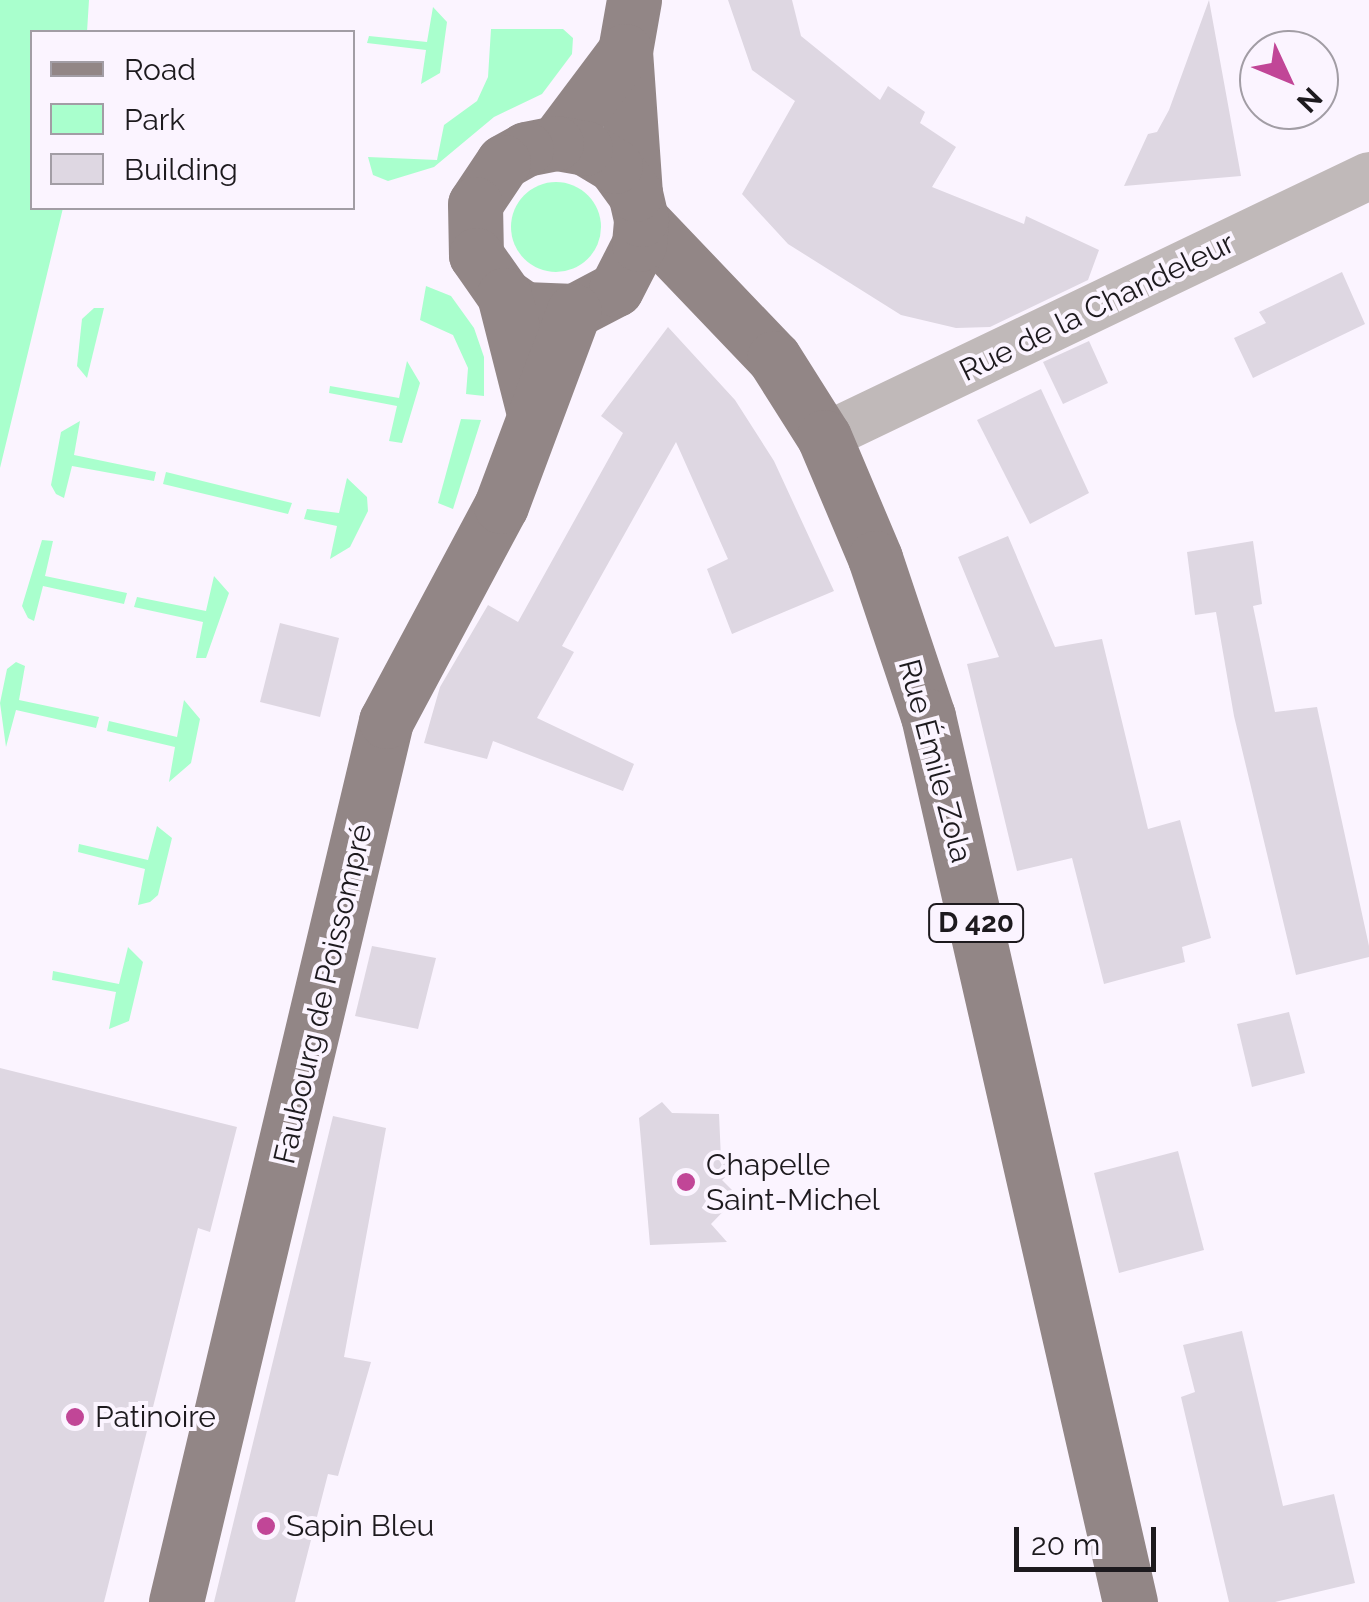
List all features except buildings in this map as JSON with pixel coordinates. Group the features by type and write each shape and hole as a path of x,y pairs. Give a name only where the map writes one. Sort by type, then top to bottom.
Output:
{"main road":[{"path":"556,142 629,26"},
{"path":"595,300 640,244 629,26"},
{"path":"533,410 504,295 476,254 475,204 503,162 556,142 585,148 615,166 638,207"},
{"name":"D 420","path":"638,207 711,292"},
{"path":"504,295 524,309 711,292"},
{"name":"Rue Émile Zola","path":"711,292 774,358 824,436 875,558 928,716 1130,1602"},
{"name":"Faubourg de Poissompré","path":"176,1602 386,721 501,506 533,410 595,300"}],"street":[{"name":"Rue de la Chandeleur","path":"824,436 1369,176"}],"green space":[{"path":"0,0 89,0 87,30 30,30 30,210 63,210 0,468"},
{"path":"433,7 447,22 440,73 421,84 426,50 367,43 369,36 427,42"},
{"path":"491,29 563,29 573,38 572,54 542,94 494,117 434,167 388,181 373,175 368,157 437,160 444,125 477,101 488,77"},
{"path":"556,182 573,185 588,195 598,210 598,244 588,259 573,269 556,272 539,269 524,259 514,244 511,227 514,210 524,195 539,185"},
{"path":"426,286 451,296 474,328 484,357 484,396 466,394 468,368 453,335 420,320"},
{"path":"94,308 104,308 87,378 77,366 82,319"},
{"path":"407,361 420,383 402,443 389,441 397,406 329,393 330,386 399,398"},
{"path":"461,419 481,420 453,509 438,503"},
{"path":"80,421 74,455 156,472 154,481 72,466 64,498 56,494 51,485 61,432"},
{"path":"166,472 292,503 288,514 163,484"},
{"path":"347,478 367,497 368,511 350,547 330,559 337,526 304,519 307,509 339,513"},
{"path":"42,540 53,541 45,576 127,593 124,604 43,586 34,621 28,618 22,606"},
{"path":"214,576 229,593 206,658 196,658 203,622 134,607 137,597 206,611"},
{"path":"16,662 25,666 19,700 99,717 96,728 16,710 6,747 0,703 7,669"},
{"path":"184,700 200,719 191,763 169,782 175,747 107,731 109,721 177,737"},
{"path":"157,826 172,838 158,895 150,902 138,905 145,869 78,852 79,844 148,860"},
{"path":"128,947 143,962 129,1021 109,1029 116,992 52,980 53,971 119,984"}],"place":[{"name":"Chapelle Saint-Michel","path":"686,1182"},
{"name":"Patinoire","path":"75,1417"},
{"name":"Sapin Bleu","path":"266,1526"}]}
